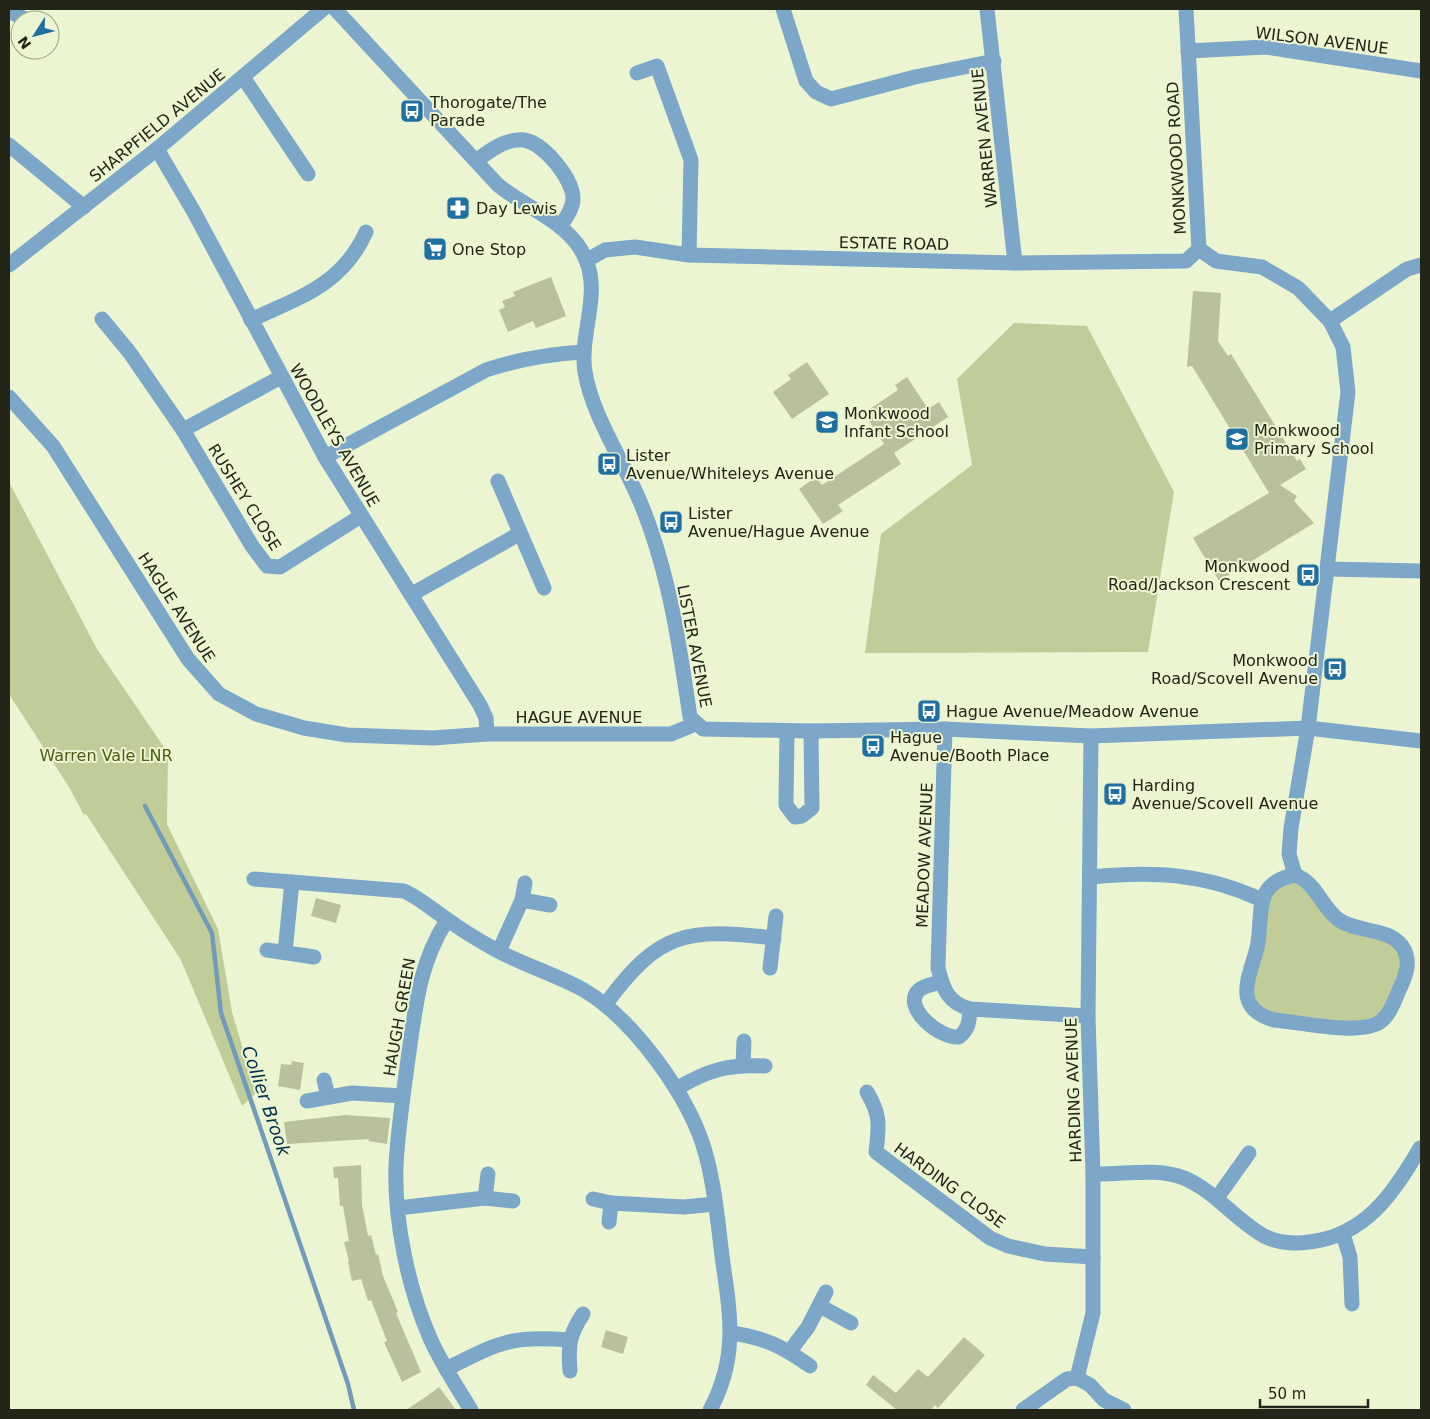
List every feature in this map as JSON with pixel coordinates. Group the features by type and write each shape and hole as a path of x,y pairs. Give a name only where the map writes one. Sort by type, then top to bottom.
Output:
{"street":[{"name":"SHARPFIELD AVENUE","path":"9,265 156,149 323,9"},
{"path":"335,9 476,161 512,196 560,227 580,246 587,260"},
{"path":"783,9 806,81 816,92 831,99 915,77 994,61"},
{"name":"WARREN AVENUE","path":"987,9 1015,263"},
{"name":"MONKWOOD ROAD","path":"1186,9 1198,249 1216,260 1262,267 1298,288 1330,321 1343,347 1348,392 1308,728 1291,828 1289,854 1295,875"},
{"name":"WILSON AVENUE","path":"1188,51 1266,47 1421,71"},
{"path":"637,73 657,66 691,160 689,255"},
{"path":"243,77 308,174"},
{"path":"476,161 489,151 514,141 523,140 542,148 560,169 572,192 571,208 560,227"},
{"path":"9,145 84,207"},
{"name":"WOODLEYS AVENUE","path":"156,149 194,212 325,457 480,705 486,718 487,734"},
{"path":"251,320 304,296 332,279 351,258 366,232"},
{"name":"ESTATE ROAD","path":"587,260 605,250 635,247 689,255 1015,263 1186,261 1198,249"},
{"name":"LISTER AVENUE","path":"587,260 592,288 584,352 585,371 590,392 604,429 624,464 651,534 674,609 690,716 695,724"},
{"path":"1330,321 1407,269 1421,264"},
{"name":"RUSHEY CLOSE","path":"102,320 130,352 183,430 252,546 267,566 280,567 361,516"},
{"path":"325,457 486,370 515,360 547,354 584,352"},
{"path":"183,430 281,376"},
{"name":"HAGUE AVENUE","path":"9,397 53,446 188,659 219,694 266,719 347,735 433,738 487,734 671,734 695,724"},
{"path":"498,481 519,534 544,588"},
{"path":"412,594 519,534"},
{"path":"1328,569 1421,571"},
{"path":"695,724 703,729 714,730 811,732 945,729 1091,736 1308,728 1421,741"},
{"name":"MEADOW AVENUE","path":"945,729 938,968 941,982 951,1000 959,1006 970,1009 1088,1016"},
{"path":"787,731 786,804 795,817 802,816 812,808 811,732"},
{"name":"HARDING AVENUE","path":"1077,1378 1093,1313 1093,1174 1088,1016 1091,877 1091,736"},
{"path":"1091,877 1137,872 1175,875 1241,890 1262,900"},
{"path":"1295,875 1305,879 1313,887 1323,904 1334,916 1346,924 1392,938 1407,955 1408,964 1404,980 1388,1014 1381,1022 1370,1027 1356,1028 1274,1020 1263,1017 1254,1010 1246,991 1257,948 1262,900 1267,890 1274,883 1284,877 1295,875"},
{"path":"254,879 404,891 419,898 447,920 499,951 582,990 606,1005 649,1052 676,1089 706,1155 715,1204 732,1333 723,1378 710,1410"},
{"path":"285,952 292,882"},
{"path":"499,951 522,900 525,883"},
{"path":"522,900 550,905"},
{"path":"770,968 776,916"},
{"name":"HAUGH GREEN","path":"447,920 433,942 425,961 416,1008 403,1096 396,1166 398,1208 415,1297 430,1339 471,1410"},
{"path":"606,1005 636,965 668,943 704,932 727,932 774,938"},
{"path":"266,950 314,957"},
{"path":"941,982 920,989 915,995 918,1012 931,1027 942,1035 959,1037 966,1031 969,1024 970,1009"},
{"path":"743,1065 744,1041"},
{"path":"676,1089 706,1072 743,1065 765,1066"},
{"path":"324,1080 328,1096"},
{"name":"HARDING CLOSE","path":"867,1092 877,1108 880,1121 876,1152 990,1238 1008,1246 1038,1253 1093,1257"},
{"name":"HAUGH GREEN","path":"307,1101 328,1096 370,1093 403,1096"},
{"path":"1093,1174 1169,1174 1201,1187 1217,1198 1254,1230 1280,1242 1298,1243 1324,1240 1343,1234 1373,1214 1384,1204 1417,1146"},
{"path":"1217,1198 1250,1153"},
{"path":"485,1198 488,1174"},
{"path":"398,1208 485,1198 513,1201"},
{"path":"593,1199 611,1203 684,1207 715,1204"},
{"path":"609,1222 611,1203"},
{"path":"1343,1234 1350,1257 1352,1304"},
{"path":"790,1351 820,1306 826,1292"},
{"path":"820,1306 851,1323"},
{"path":"570,1371 570,1340 572,1330 583,1314"},
{"path":"732,1333 758,1337 790,1351 810,1366"},
{"path":"446,1369 509,1340 540,1338 570,1340"},
{"path":"1023,1410 1067,1379 1077,1378 1090,1385 1104,1400 1124,1410"}],"green space":[{"path":"1014,323 1087,326 1174,492 1148,652 865,653 881,534 972,465 957,379"},
{"name":"Warren Vale LNR","path":"9,482 97,649 168,753 167,824 218,929 232,1012 256,1093 242,1106 181,960 86,814 84,815 69,787 9,694"},
{"path":"1295,875 1323,904 1401,946 1404,980 1370,1027 1254,1010 1248,978 1262,900"}],"building":[{"path":"551,277 566,316 536,328 533,321 508,332 499,310 505,307 502,301 515,296 513,292"},
{"path":"1193,291 1221,293 1218,341 1228,356 1231,354 1297,461 1300,459 1306,469 1280,485 1297,496 1294,501 1314,523 1219,581 1193,538 1269,493 1192,366 1187,367"},
{"path":"807,362 829,394 792,419 773,392 791,379 788,375"},
{"path":"907,377 928,409 939,402 948,417 894,453 901,464 838,505 843,511 823,524 799,489 816,477 822,485 884,444 864,413 898,390 895,385"},
{"path":"316,898 341,905 336,923 311,916"},
{"path":"292,1061 304,1063 300,1090 278,1086 281,1064 291,1065"},
{"path":"345,1115 390,1118 387,1144 368,1141 369,1139 287,1144 284,1122"},
{"path":"361,1165 362,1205 368,1236 371,1235 383,1276 398,1312 396,1313 421,1372 402,1382 384,1342 387,1341 371,1300 368,1301 361,1279 352,1281 344,1242 349,1241 343,1206 340,1206 338,1178 334,1178 333,1167"},
{"path":"606,1330 628,1337 623,1354 601,1347"},
{"path":"964,1337 985,1355 938,1408 935,1405 931,1410 897,1410 866,1385 873,1375 896,1393 918,1369 928,1377"},
{"path":"439,1387 456,1410 406,1410 427,1396"}],"waterway":[{"name":"Collier Brook","path":"145,806 212,933 221,1013 348,1384 354,1410"}],"place":[{"name":"Thorogate/The Parade","path":"412,111"},
{"name":"Day Lewis","path":"458,208"},
{"name":"One Stop","path":"435,249"},
{"name":"Monkwood Infant School","path":"827,422"},
{"name":"Monkwood Primary School","path":"1237,439"},
{"name":"Lister Avenue/Whiteleys Avenue","path":"609,464"},
{"name":"Lister Avenue/Hague Avenue","path":"671,522"},
{"name":"Monkwood Road/Jackson Crescent","path":"1308,575"},
{"name":"Monkwood Road/Scovell Avenue","path":"1335,669"},
{"name":"Hague Avenue/Meadow Avenue","path":"929,711"},
{"name":"Hague Avenue/Booth Place","path":"873,746"},
{"name":"Harding Avenue/Scovell Avenue","path":"1115,794"}]}
